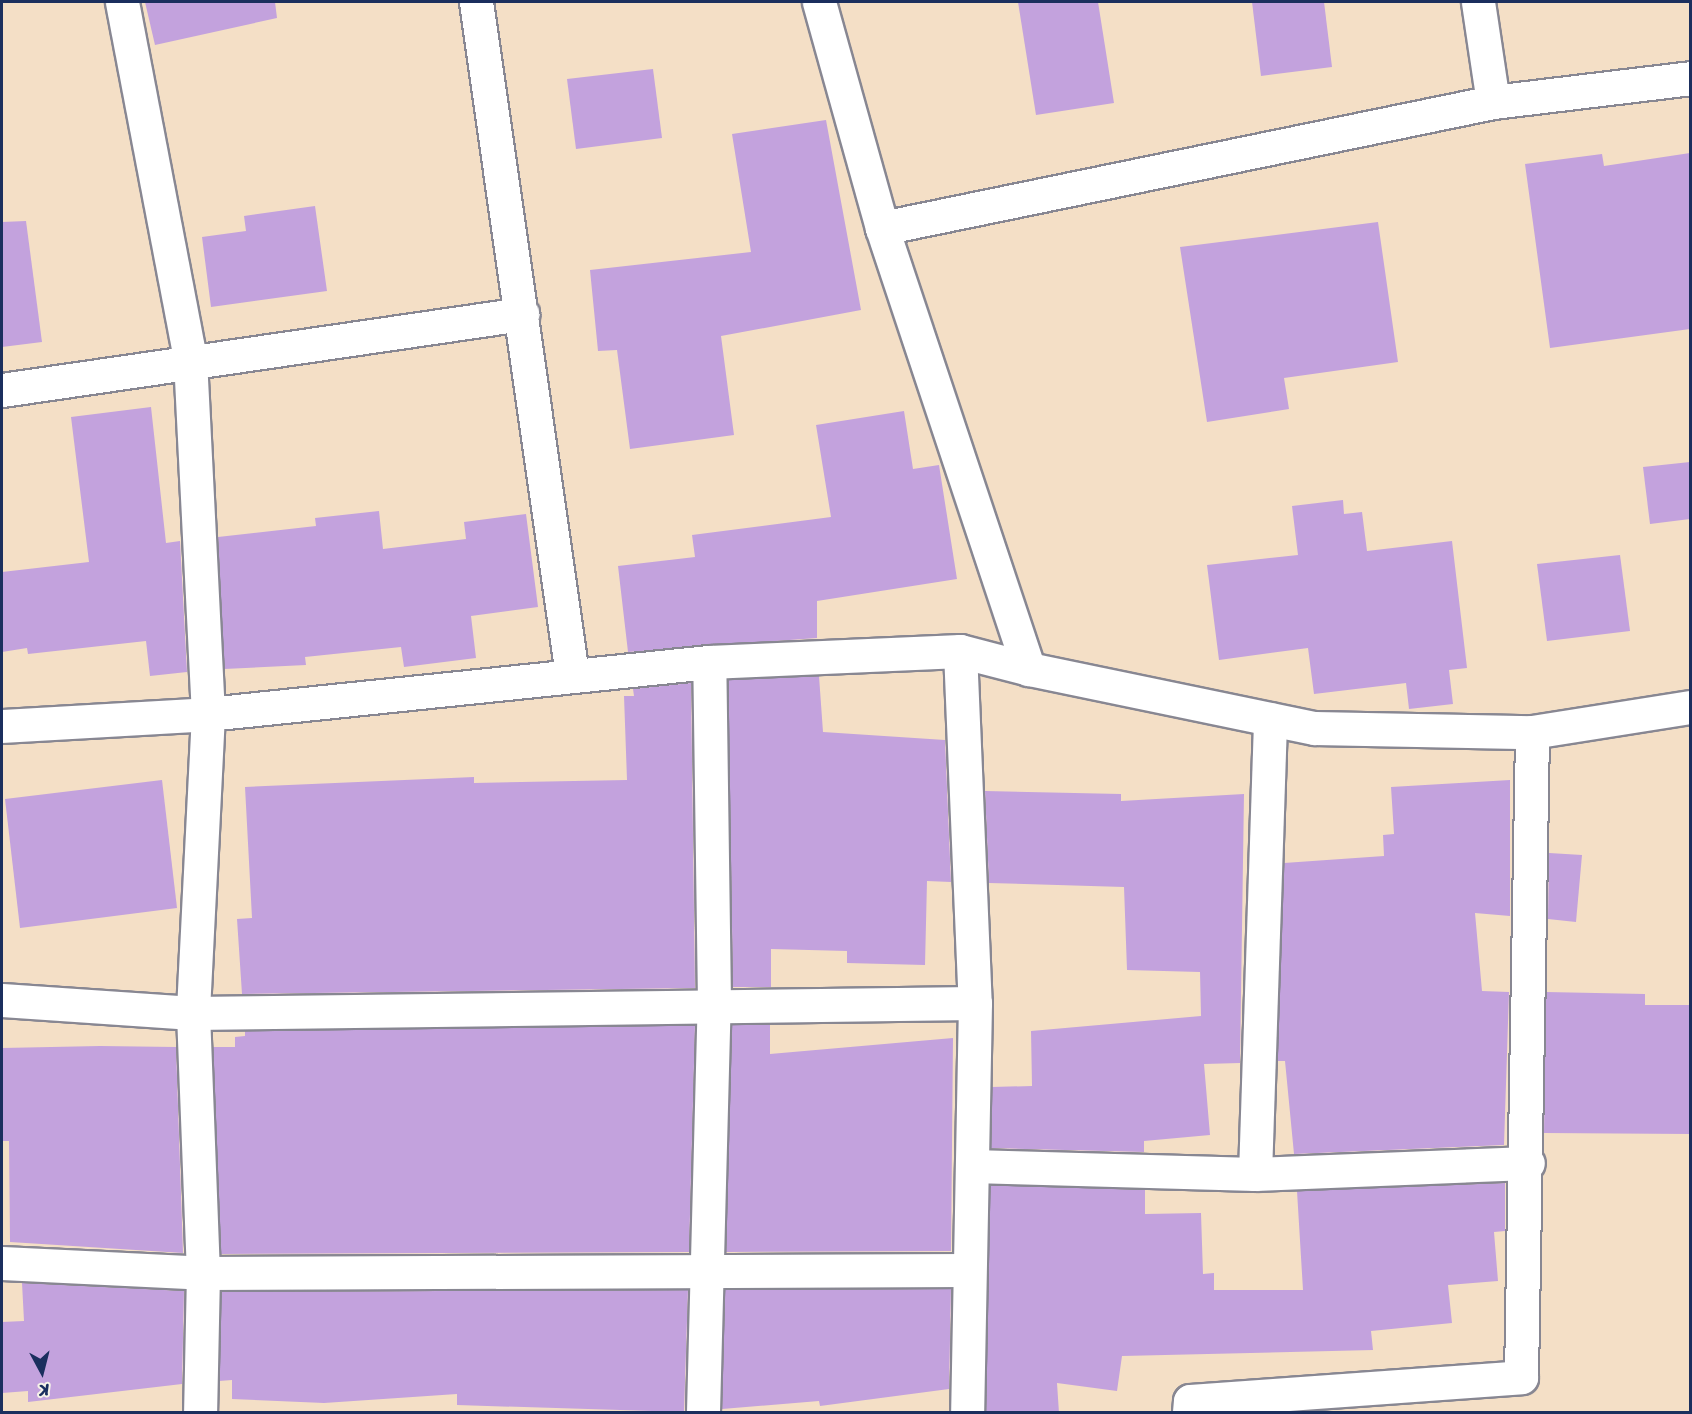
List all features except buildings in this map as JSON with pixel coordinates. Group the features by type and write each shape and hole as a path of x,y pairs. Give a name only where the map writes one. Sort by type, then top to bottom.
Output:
{"street":[{"path":"122,2 190,359 208,714 193,1013 203,1273 200,1413"},
{"path":"476,2 572,675"},
{"path":"819,2 882,228 1029,669"},
{"path":"1478,2 1493,102"},
{"path":"882,228 1493,102 1690,78"},
{"path":"2,390 190,359 522,314"},
{"path":"960,651 975,1003 972,1166 967,1270 967,1413"},
{"path":"2,726 208,714 709,662 960,651 1029,669 1314,728 1532,732 1690,707"},
{"path":"703,1413 705,1270 714,1002 709,662"},
{"path":"1255,1174 1270,719"},
{"path":"1189,1413 1190,1401 1521,1377 1528,1163 1532,732"},
{"path":"2,1000 193,1013 714,1002 975,1003"},
{"path":"972,1166 1255,1174 1528,1163"},
{"path":"2,1263 203,1273 967,1270"}]}
